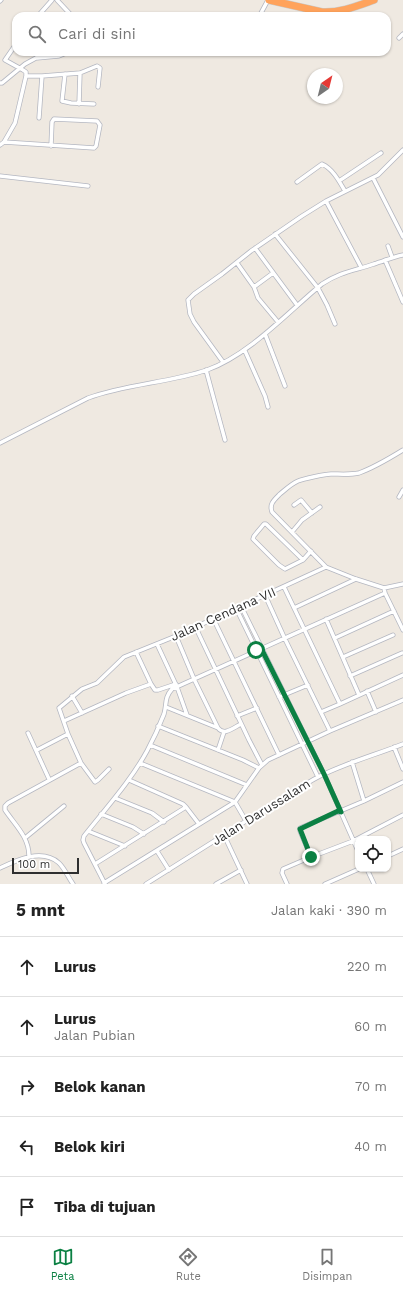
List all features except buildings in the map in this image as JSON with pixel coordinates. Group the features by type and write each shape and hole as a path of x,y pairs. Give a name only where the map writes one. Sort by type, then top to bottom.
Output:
{"highway":[{"path":"268,0 322,12"},
{"path":"334,12 374,0"}],"street":[{"path":"42,12 52,0"},
{"path":"56,0 68,12"},
{"path":"262,12 268,0"},
{"path":"399,38 403,34"},
{"path":"5,60 12,50"},
{"path":"0,83 38,56"},
{"path":"36,58 59,56"},
{"path":"0,58 26,72 15,123 4,142 0,145"},
{"path":"26,76 80,73 97,66 99,67 100,75 98,87"},
{"path":"79,104 80,73"},
{"path":"65,74 62,101 79,104 94,104"},
{"path":"39,118 42,76"},
{"path":"4,142 51,146 94,148 96,146 100,125 96,121 54,119 52,122 51,146"},
{"path":"223,362 194,322 190,314 188,300 275,234 326,201 378,175 402,152"},
{"path":"339,181 380,153"},
{"path":"297,182 322,164 326,166 339,181 345,191"},
{"path":"0,176 88,186"},
{"path":"373,178 403,237"},
{"path":"326,201 361,267"},
{"path":"275,234 318,288 335,324"},
{"path":"388,246 392,257"},
{"path":"255,248 297,305"},
{"path":"0,444 88,398 206,370 244,350 331,278 392,257 403,255"},
{"path":"385,260 403,302"},
{"path":"236,263 254,287 258,298 278,322"},
{"path":"254,287 273,273"},
{"path":"265,334 285,386"},
{"path":"244,350 265,396 268,407"},
{"path":"206,370 225,440"},
{"path":"402,586 384,588 326,567 271,510 273,501 298,481 330,474 340,475 358,473 390,458 403,450"},
{"path":"399,497 403,490"},
{"path":"294,505 300,500 312,513"},
{"path":"292,532 302,520 320,507"},
{"path":"303,560 267,524 264,524 254,536 253,539 279,566 285,569 303,560 311,551"},
{"name":"Jalan Cendana VII","path":"64,721 59,708 82,689 97,683 124,657 176,636 326,567"},
{"path":"294,608 356,579"},
{"path":"284,587 305,628 340,704"},
{"path":"384,588 403,630"},
{"path":"136,652 151,684 155,690 158,690 194,679 385,593"},
{"path":"265,595 284,638 330,731"},
{"path":"240,606 324,774 355,845"},
{"path":"236,608 318,777"},
{"path":"335,638 394,611"},
{"path":"213,618 280,755"},
{"path":"326,619 359,696"},
{"path":"195,626 260,766"},
{"path":"343,657 393,635"},
{"path":"176,636 194,679 218,728"},
{"path":"157,644 176,685 187,716"},
{"path":"350,676 402,653"},
{"path":"321,712 403,675"},
{"path":"109,769 95,782 81,763 64,721 126,693 151,684"},
{"path":"176,685 168,693 166,707 150,745 140,763 129,780 88,831 84,840 105,884 235,802 260,766 268,760 330,731 403,700"},
{"path":"279,697 308,685"},
{"path":"367,691 376,712"},
{"path":"72,696 82,713"},
{"path":"166,707 218,728 220,731 224,732"},
{"path":"237,716 257,708"},
{"path":"218,750 224,732 241,724"},
{"path":"158,726 260,766"},
{"path":"28,733 49,779"},
{"path":"37,750 68,734"},
{"name":"Jalan Darussalam","path":"146,884 246,821 261,814 303,785 352,762 403,744"},
{"path":"150,745 248,785"},
{"path":"394,747 403,769"},
{"path":"352,762 364,801"},
{"path":"29,856 29,849 25,838 5,810 5,806 49,779 81,763"},
{"path":"140,763 235,802 246,821"},
{"path":"129,780 183,804 199,824"},
{"path":"311,857 300,829 338,811 341,812 403,782"},
{"path":"115,798 152,813 164,822"},
{"path":"25,838 64,806"},
{"path":"95,864 186,807"},
{"path":"101,814 133,827 144,834"},
{"path":"286,884 282,873 283,869 353,841 403,815"},
{"path":"88,831 125,846"},
{"path":"224,836 247,884"},
{"path":"391,855 403,850"},
{"path":"157,851 169,870"},
{"path":"0,868 16,860 29,856 51,858 59,863 73,884"},
{"path":"216,884 241,870"},
{"path":"325,884 355,871"},
{"path":"368,872 374,884"}],"route":[{"path":"256,650 261,648 324,774 341,812 338,811 300,829 311,857"}]}
